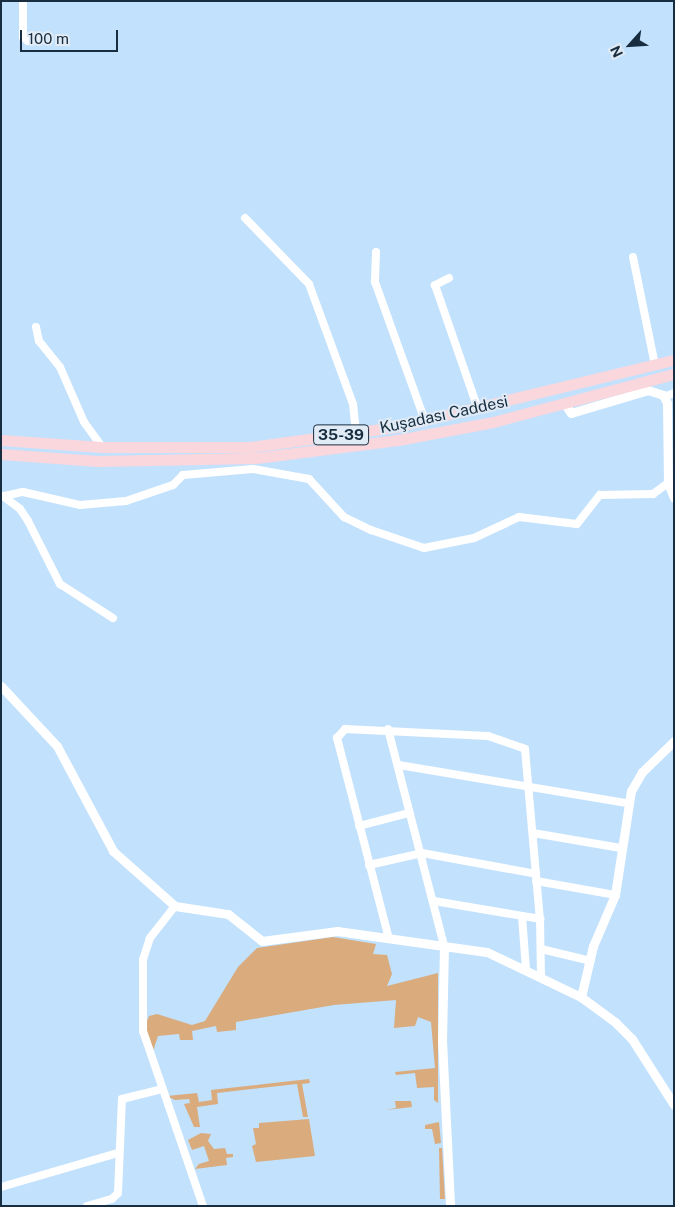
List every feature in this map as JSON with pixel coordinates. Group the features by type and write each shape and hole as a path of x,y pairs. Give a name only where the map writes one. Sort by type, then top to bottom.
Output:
{"main road":[{"name":"Kuşadası Caddesi","path":"1,440 102,447 251,447 425,420 478,409 674,360"},
{"name":"Kuşadası Caddesi","path":"1,454 98,462 256,458 398,440 493,422 674,374"}],"street":[{"path":"23,1 23,37 28,42 43,40"},
{"path":"245,218 309,284 353,404 356,432"},
{"path":"376,252 375,282 425,420"},
{"path":"633,258 655,365"},
{"path":"449,278 435,285 478,409"},
{"path":"36,327 40,341 60,367 84,422 102,447"},
{"path":"564,403 571,413 648,390 658,392 664,397 668,483 674,498"},
{"path":"664,397 674,393"},
{"path":"3,496 23,492 80,505 126,500 174,485 183,475 253,469 310,479 344,517 371,530 424,548 474,538 520,517 578,524 600,495 653,494 668,483"},
{"path":"3,496 20,509 36,533 60,584 113,618"},
{"path":"1,686 57,746 113,851 175,906 228,914 262,941 336,931 389,940 487,952 526,969 581,997 615,1022 632,1039 674,1106"},
{"path":"389,940 337,734 344,729 388,729 504,740 525,749 530,787 540,919 541,977"},
{"path":"388,729 399,765 409,813 422,853 444,946 442,1040 450,1206"},
{"path":"581,997 593,946 615,895 628,802 642,772 674,741"},
{"path":"399,765 628,802"},
{"path":"359,826 409,813"},
{"path":"533,834 621,848"},
{"path":"369,865 422,853 615,895"},
{"path":"434,901 540,919"},
{"path":"175,906 150,938 141,968 143,1031 203,1206"},
{"path":"522,916 526,969"},
{"path":"541,949 591,961"},
{"path":"87,1206 112,1199 118,1193 118,1153 122,1099 162,1089"},
{"path":"1,1187 118,1153"}],"shaded area":[{"path":"333,937 376,944 373,954 387,955 392,974 387,986 438,973 438,1103 434,1100 434,1087 417,1088 415,1073 396,1075 395,1072 435,1068 431,1022 418,1017 415,1026 394,1028 396,1000 334,1005 236,1022 236,1030 217,1032 216,1026 192,1031 193,1040 180,1040 179,1034 158,1036 152,1054 145,1026 149,1016 157,1014 192,1025 205,1021 238,967 257,948"},
{"path":"309,1079 310,1083 302,1084 308,1117 303,1117 297,1084 217,1093 218,1104 197,1107 200,1127 194,1127 184,1104 190,1103 189,1099 175,1100 167,1096 197,1093 199,1102 212,1100 211,1090"},
{"path":"395,1101 411,1101 412,1107 386,1110 396,1108"},
{"path":"309,1119 315,1156 256,1162 252,1146 256,1144 253,1128 259,1128 259,1123"},
{"path":"439,1122 441,1143 435,1144 432,1129 425,1129 425,1125"},
{"path":"201,1133 211,1134 208,1141 214,1149 225,1148 227,1154 233,1154 233,1157 226,1158 227,1165 195,1169 199,1164 209,1161 204,1146 192,1150 188,1140"},
{"path":"439,1148 442,1148 445,1199 440,1199"}]}
